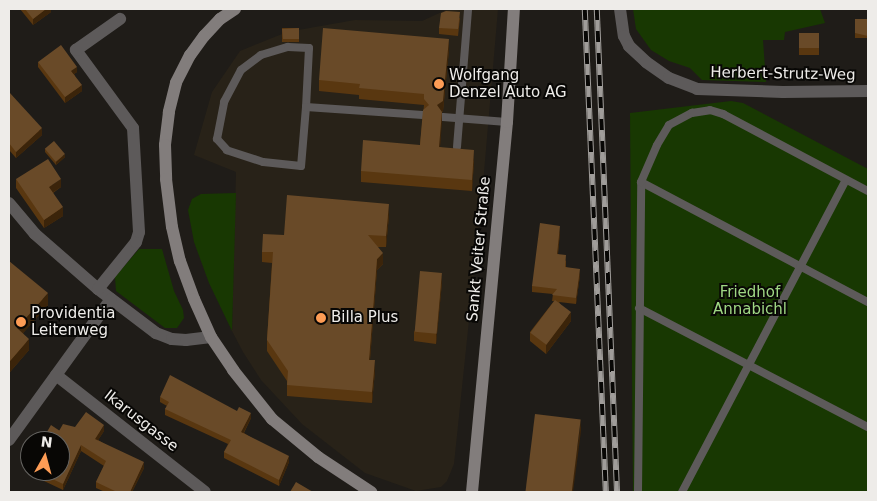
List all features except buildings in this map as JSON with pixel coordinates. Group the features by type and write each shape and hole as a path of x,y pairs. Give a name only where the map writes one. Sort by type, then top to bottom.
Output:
{"main road":[{"path":"235,9 220,19 204,36 180,76 169,112 166,145 166,179 174,235 194,299 211,336 233,370 272,419 318,457 371,492"},
{"name":"Sankt Veiter Straße","path":"472,492 507,122 514,9"}],"street":[{"name":"Herbert-Strutz-Weg","path":"620,9 624,36 629,46 646,62 669,78 698,89 759,92 868,91"},
{"path":"98,289 136,242 139,232 133,128 76,50 120,19"},
{"path":"9,204 36,234 98,289 156,333 172,340 211,336"},
{"path":"9,440 111,299"},
{"name":"Ikarusgasse","path":"56,375 205,492"}],"lane":[{"path":"457,147 468,9"},
{"path":"288,47 309,48 306,107 301,166 263,162 227,150 217,139 224,102 240,70 262,55 288,47"},
{"path":"306,107 423,115"},
{"path":"638,492 642,182 657,145 669,126 692,113 710,110 723,114 868,191"},
{"path":"443,117 507,122"},
{"path":"682,492 846,180"},
{"path":"642,182 868,302"},
{"path":"639,308 868,427"}],"shaded area":[{"path":"448,9 498,9 482,196 454,464 447,481 441,487 416,491 365,473 302,424 261,380 232,331 236,172 194,155 212,92 240,51 287,32 355,20 422,21"}],"green space":[{"path":"633,9 820,9 825,23 785,32 784,40 763,40 766,82 702,80 690,68 669,61 651,50 636,29"},
{"name":"Friedhof Annabichl","path":"731,101 743,103 868,169 868,492 633,492 630,113"},
{"path":"236,193 232,331 209,283 194,242 188,210 192,199 201,194"},
{"path":"139,249 162,249 174,291 183,310 184,318 177,328 165,328 116,291 115,277"}],"railway":[{"path":"585,9 606,492"},
{"path":"597,9 617,492"}],"place":[{"name":"Wolfgang Denzel Auto AG","path":"439,84"},
{"name":"Billa Plus","path":"321,318"},
{"name":"Providentia Leitenweg","path":"21,322"}]}
